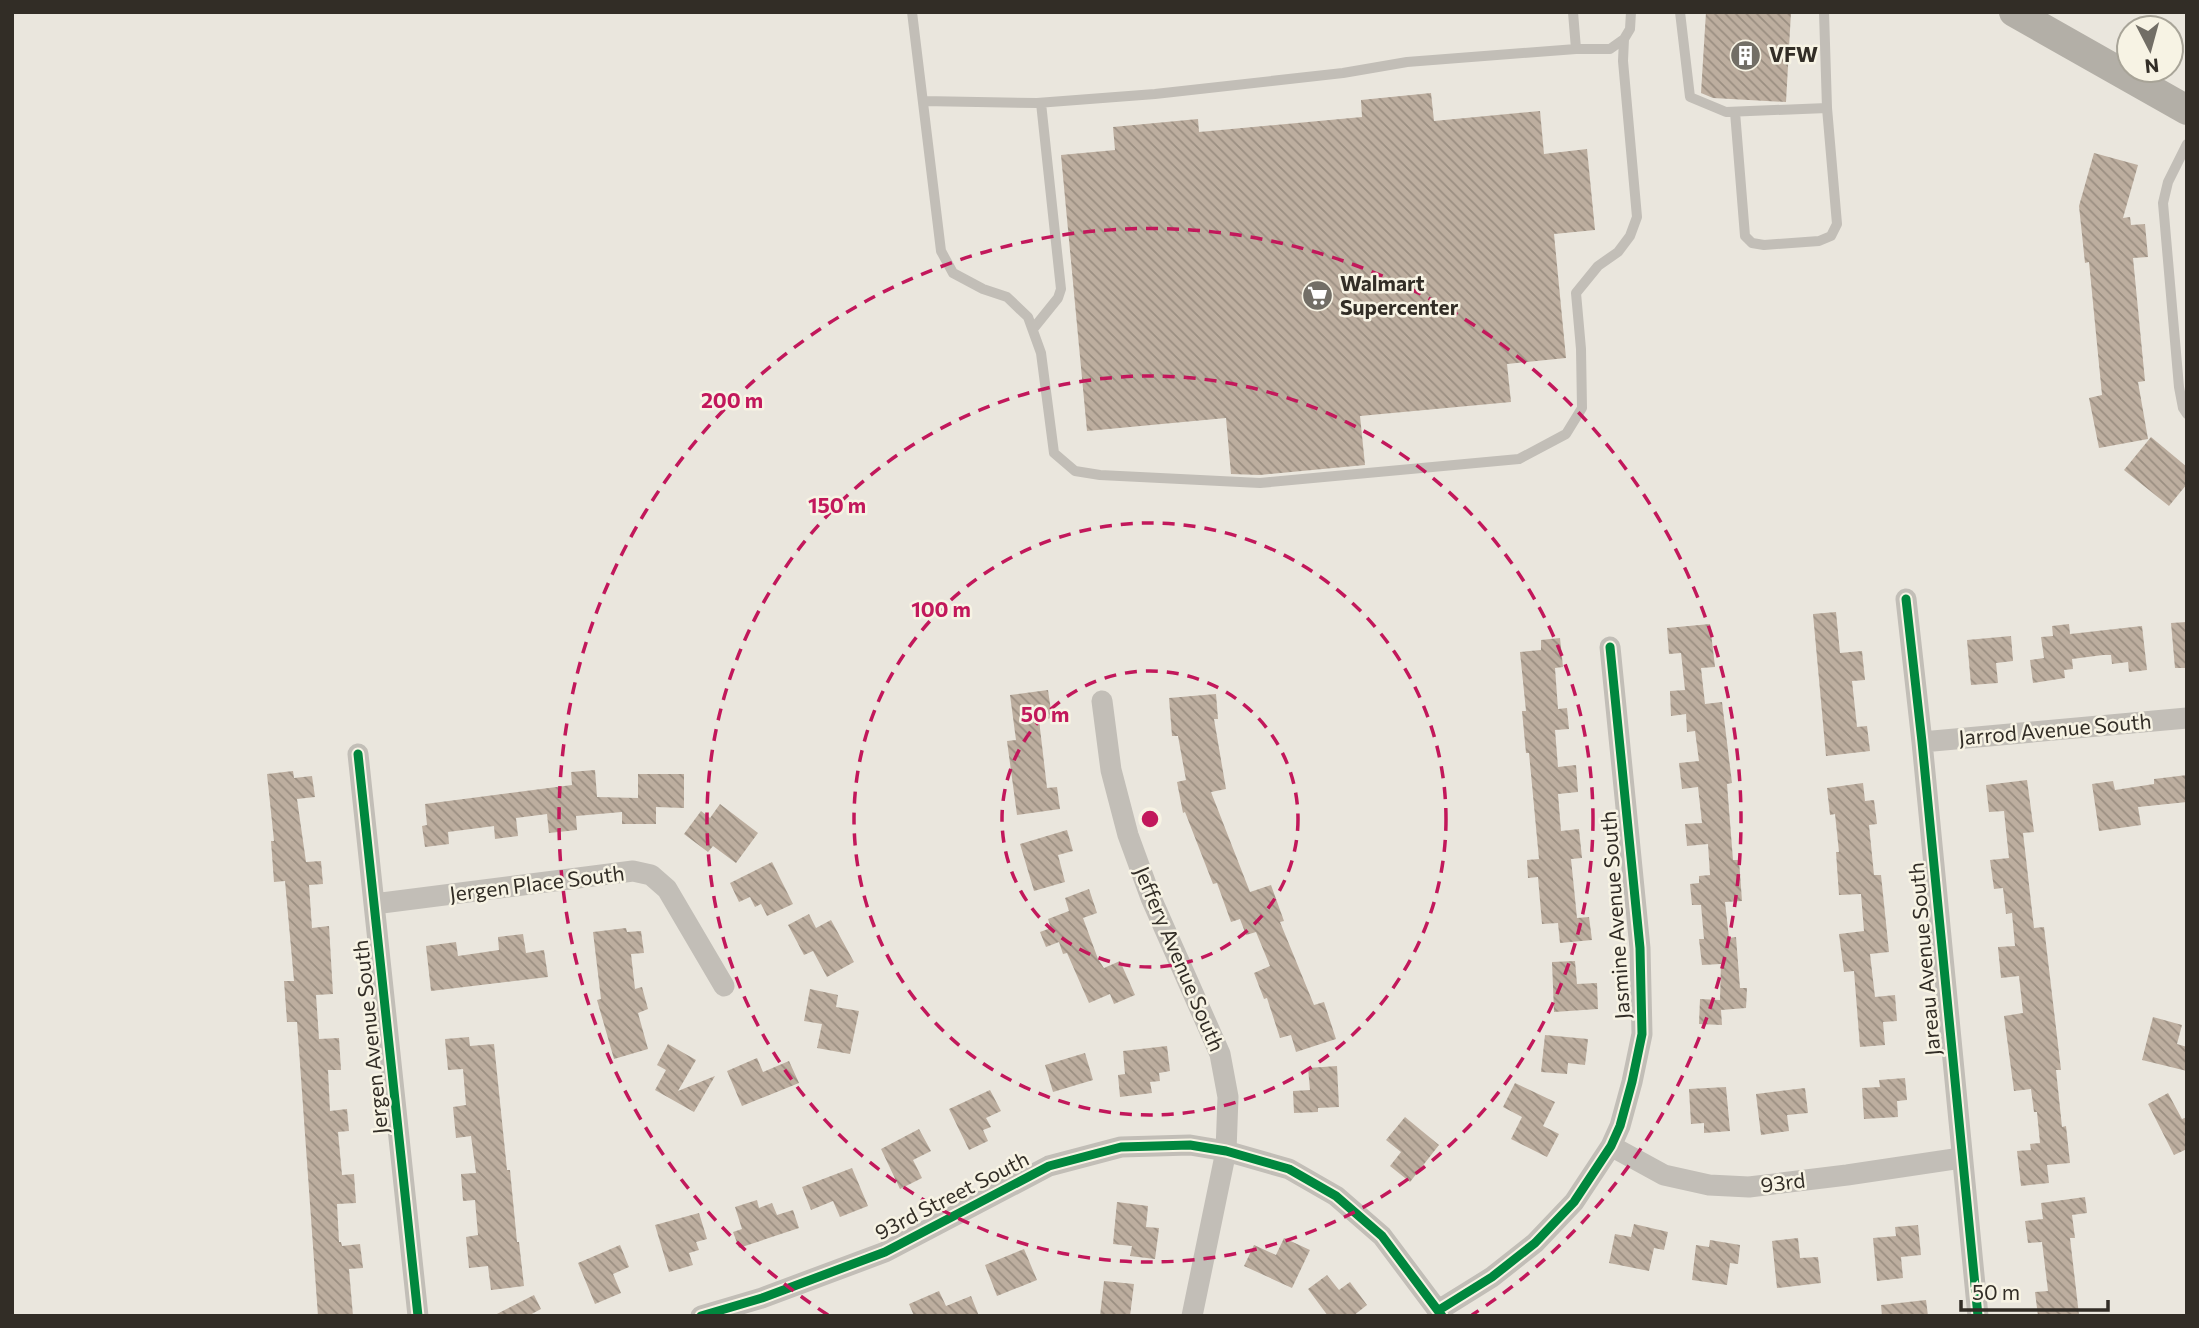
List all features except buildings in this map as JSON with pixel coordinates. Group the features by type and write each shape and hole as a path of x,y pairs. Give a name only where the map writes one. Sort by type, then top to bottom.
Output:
{"street":[{"path":"2014,12 2187,110"},
{"name":"Jareau Avenue South","path":"1906,599 1978,1316"},
{"name":"Jasmine Avenue South","path":"1440,1313 1535,1243 1574,1202 1611,1146 1623,1115 1642,1034 1640,948 1610,647"},
{"name":"Jeffery Avenue South","path":"1102,701 1111,770 1128,835 1151,898 1220,1054 1228,1097 1226,1150 1192,1316"},
{"name":"Jarrod Avenue South","path":"1922,742 2187,718"},
{"name":"Jergen Avenue South","path":"358,754 418,1316"},
{"name":"Jergen Place South","path":"374,904 633,871 651,875 667,889 724,986"},
{"name":"93rd Street South","path":"701,1316 762,1298 886,1252 1049,1166 1121,1147 1191,1145 1226,1150"},
{"name":"93rd","path":"1611,1146 1664,1175 1709,1185 1736,1186 1835,1177 1961,1158"},
{"path":"1226,1150 1289,1169 1336,1196 1382,1236 1440,1313"}],"lane":[{"path":"912,12 941,251 953,274 1007,297 1028,317 1041,353 1054,453 1075,471 1100,475 1260,483 1519,459 1566,434 1582,408 1576,293 1598,266 1618,252 1630,236 1637,217 1627,109 1624,39"},
{"path":"1573,12 1576,49"},
{"path":"923,101 1041,103 1155,94 1343,73 1415,61 1610,49 1624,39 1630,29 1632,12"},
{"path":"1680,12 1690,97 1726,112 1827,108"},
{"path":"1735,112 1745,236 1752,243 1764,245 1819,240 1830,236 1837,224 1827,108 1824,12"},
{"path":"1033,329 1058,298 1061,289 1041,103"},
{"path":"2187,144 2168,182 2163,204 2179,387 2182,408 2187,415"}],"cycle path":[{"path":"1906,599 1978,1316"},
{"path":"1439,1310 1492,1277 1535,1243 1574,1202 1611,1146 1620,1126 1632,1082 1642,1034 1640,948 1610,647"},
{"path":"358,754 418,1316"},
{"path":"701,1316 762,1298 885,1252 1049,1166 1121,1147 1190,1145 1226,1151 1289,1169 1336,1196 1382,1236 1442,1316"}],"place":[{"name":"VFW","path":"1746,55"},
{"name":"Walmart Supercenter","path":"1317,296"}]}
